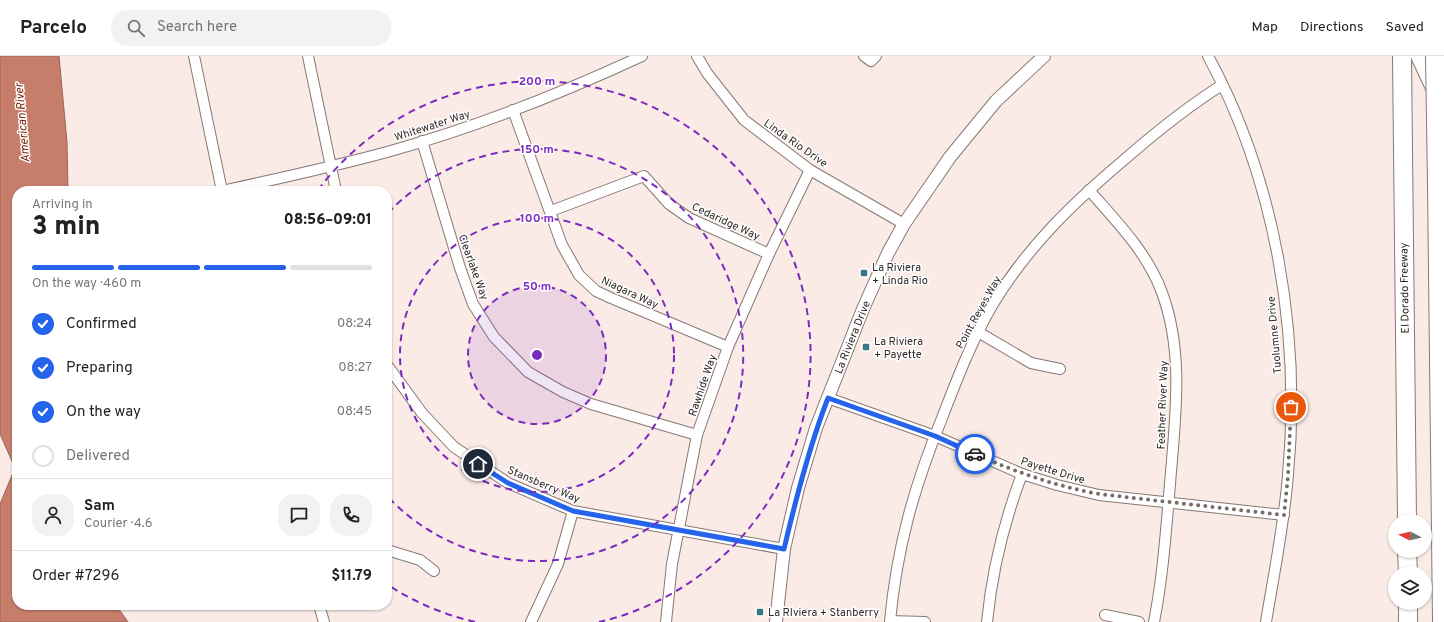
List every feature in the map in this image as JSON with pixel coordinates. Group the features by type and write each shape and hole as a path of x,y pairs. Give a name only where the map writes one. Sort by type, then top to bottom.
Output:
{"highway":[{"name":"El Dorado Freeway","path":"1402,56 1407,514"},
{"path":"1436,56 1442,622"},
{"path":"1408,610 1408,622"}],"main road":[{"path":"1418,56 1444,110"},
{"path":"1436,56 1444,70"}],"street":[{"path":"194,56 221,186"},
{"path":"308,56 335,186"},
{"name":"Whitewater Way","path":"245,186 331,167 422,141 513,110 600,76 642,56"},
{"name":"Linda Rio Drive","path":"697,56 707,73 744,120 810,170 904,224"},
{"path":"864,56 871,61 876,56"},
{"name":"La Riviera Drive","path":"776,622 784,549 798,488 816,428 863,309 904,224 950,157 996,101 1044,56"},
{"name":"Tuolumne Drive","path":"1208,56 1244,138 1256,173 1267,214 1281,282 1287,324 1291,407 1288,476 1284,515 1266,622"},
{"name":"Point Reyes Way","path":"926,622 890,621 893,587 906,519 914,491 978,332 1003,288 1029,252 1056,222 1089,190 1163,127 1222,85"},
{"name":"Niagara Way","path":"513,110 551,211 562,245 579,275 596,291 728,347"},
{"name":"Clearlake Way","path":"422,141 460,268 474,304 494,337 528,372 563,392 591,404 697,435"},
{"name":"Rawhide Way","path":"666,622 672,564 697,435 728,347 768,254 810,170"},
{"name":"Cedaridge Way","path":"551,211 644,176 669,204 689,218 768,254"},
{"name":"Feather River Way","path":"1089,190 1141,252 1155,276 1168,309 1176,352 1177,375 1168,502 1162,574 1154,622"},
{"path":"978,332 1031,363 1060,369"},
{"name":"Stansberry Way","path":"392,372 422,414 454,447 508,483 573,511 784,549"},
{"name":"Payette Drive","path":"828,398 935,436 1022,474 1078,490 1284,515"},
{"path":"987,622 996,561 1004,526 1022,474"},
{"path":"531,622 558,564 573,511"},
{"path":"392,552 420,560 434,571"},
{"path":"320,610 324,622"},
{"path":"1105,615 1139,622"}],"water":[{"name":"American River","path":"0,56 59,56 67,142 68,186 12,186 12,461 0,434"},
{"path":"12,475 12,610 120,610 128,622 0,622 0,504"}],"way so far":[{"path":"975,454 1022,474 1078,490 1099,494 1284,515 1291,435 1291,407"}],"place":[{"name":"La Riviera + Linda Rio","path":"864,273"},
{"name":"La Riviera + Payette","path":"866,347"},
{"name":"La RIviera + Stanberry","path":"760,612"}],"route":[{"path":"478,464 508,483 573,511 784,549 798,488 816,428 828,398 935,436 975,454"}]}
